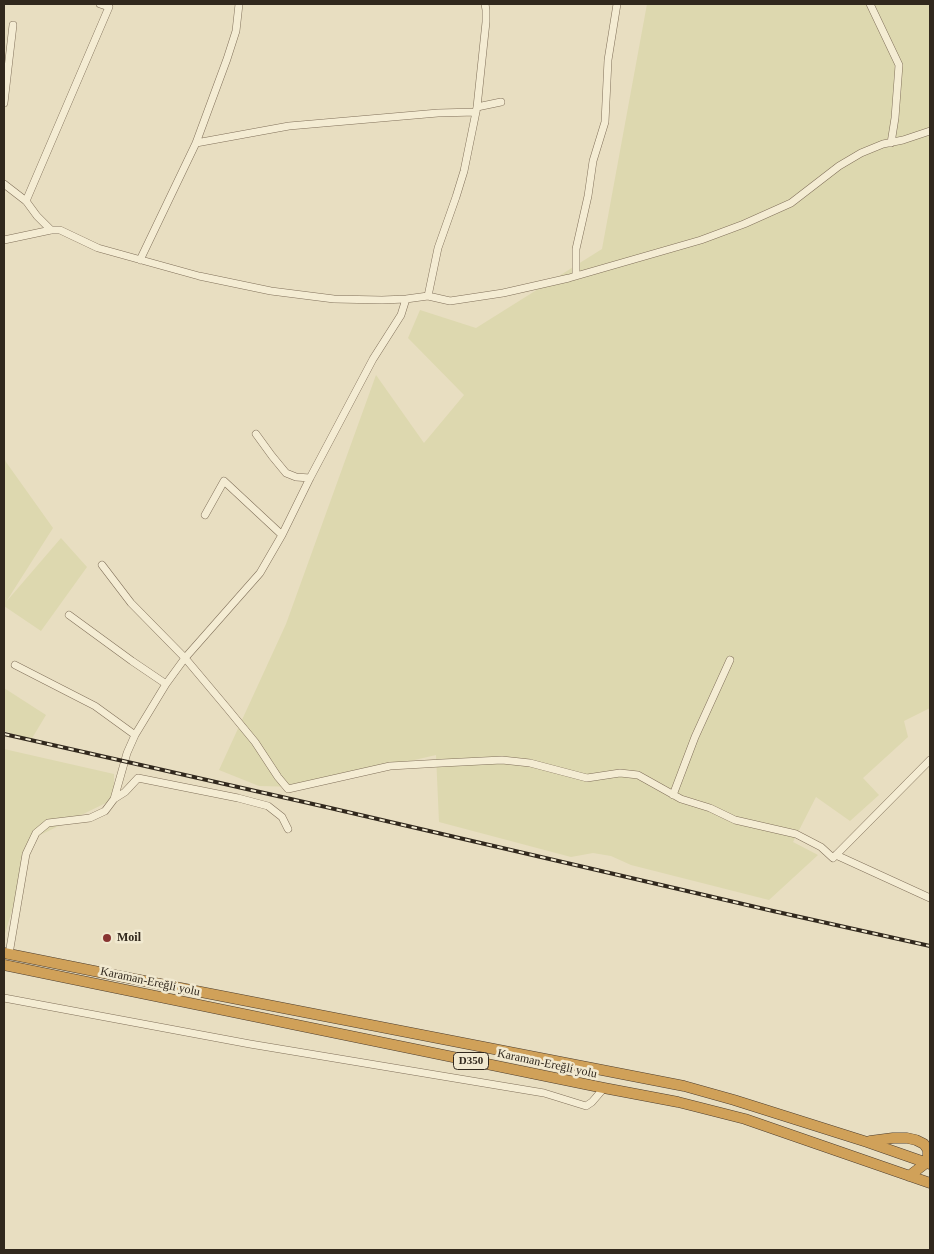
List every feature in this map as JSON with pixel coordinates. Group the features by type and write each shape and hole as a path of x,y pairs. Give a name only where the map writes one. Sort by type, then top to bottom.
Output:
{"highway":[{"name":"Karaman-Ereğli yolu","path":"6,953 684,1086 734,1100 928,1163"},
{"name":"Karaman-Ereğli yolu","path":"4,965 678,1102 745,1119 930,1183"},
{"path":"867,1142 907,1138 924,1144 928,1150 928,1163 909,1176"}],"street":[{"path":"26,201 109,7 100,4"},
{"path":"140,260 196,143 236,31 238,4"},
{"path":"428,296 438,248 464,171 476,110 486,22 485,4"},
{"path":"576,276 576,249 588,196 593,161 605,122 608,60 616,4"},
{"path":"870,4 899,65 891,143"},
{"path":"4,103 12,25"},
{"path":"196,143 289,126 476,110 501,102"},
{"path":"4,240 51,230 60,230 98,248 198,276 271,291 334,299 406,299 428,296 450,300 503,293 576,276 701,240 744,224 791,203 839,166 861,153 883,144 930,131"},
{"path":"4,184 26,201 51,230"},
{"path":"114,799 127,753 135,736 166,684 185,658 260,573 282,535 373,359 400,315 406,299"},
{"path":"256,434 286,473 296,477 310,478"},
{"path":"205,515 224,481 282,535"},
{"path":"102,565 132,604 185,658 227,708 255,742 278,778 288,789 390,766 502,760 530,763 587,778 620,773 638,775 681,799 710,808 735,820 796,834 835,856 930,898"},
{"path":"69,615 166,684"},
{"path":"673,794 695,737 730,660"},
{"path":"15,665 95,706 135,736"},
{"path":"835,856 930,760"},
{"path":"6,953 26,854 36,833 48,823 90,818 105,811 114,799 125,792 138,778 238,798 268,806 282,818 288,829"},
{"path":"4,998 250,1044 544,1093 586,1106 604,1088"}],"shaded area":[{"path":"647,4 930,4 930,708 904,721 908,737 863,778 879,795 850,821 816,797 793,842 818,855 769,900 631,865 611,856 593,853 571,857 439,822 436,755 298,787 259,786 219,770 286,624 376,375 424,443 464,395 408,338 420,310 476,328 602,249"},
{"path":"4,457 53,528 6,602 61,538 87,567 41,631 4,606"},
{"path":"4,688 46,715 31,740 4,731"},
{"path":"4,749 114,774 114,799 34,838 4,937"}],"railway":[{"path":"4,734 930,946"}],"place":[{"name":"Moil","path":"107,938"}]}
